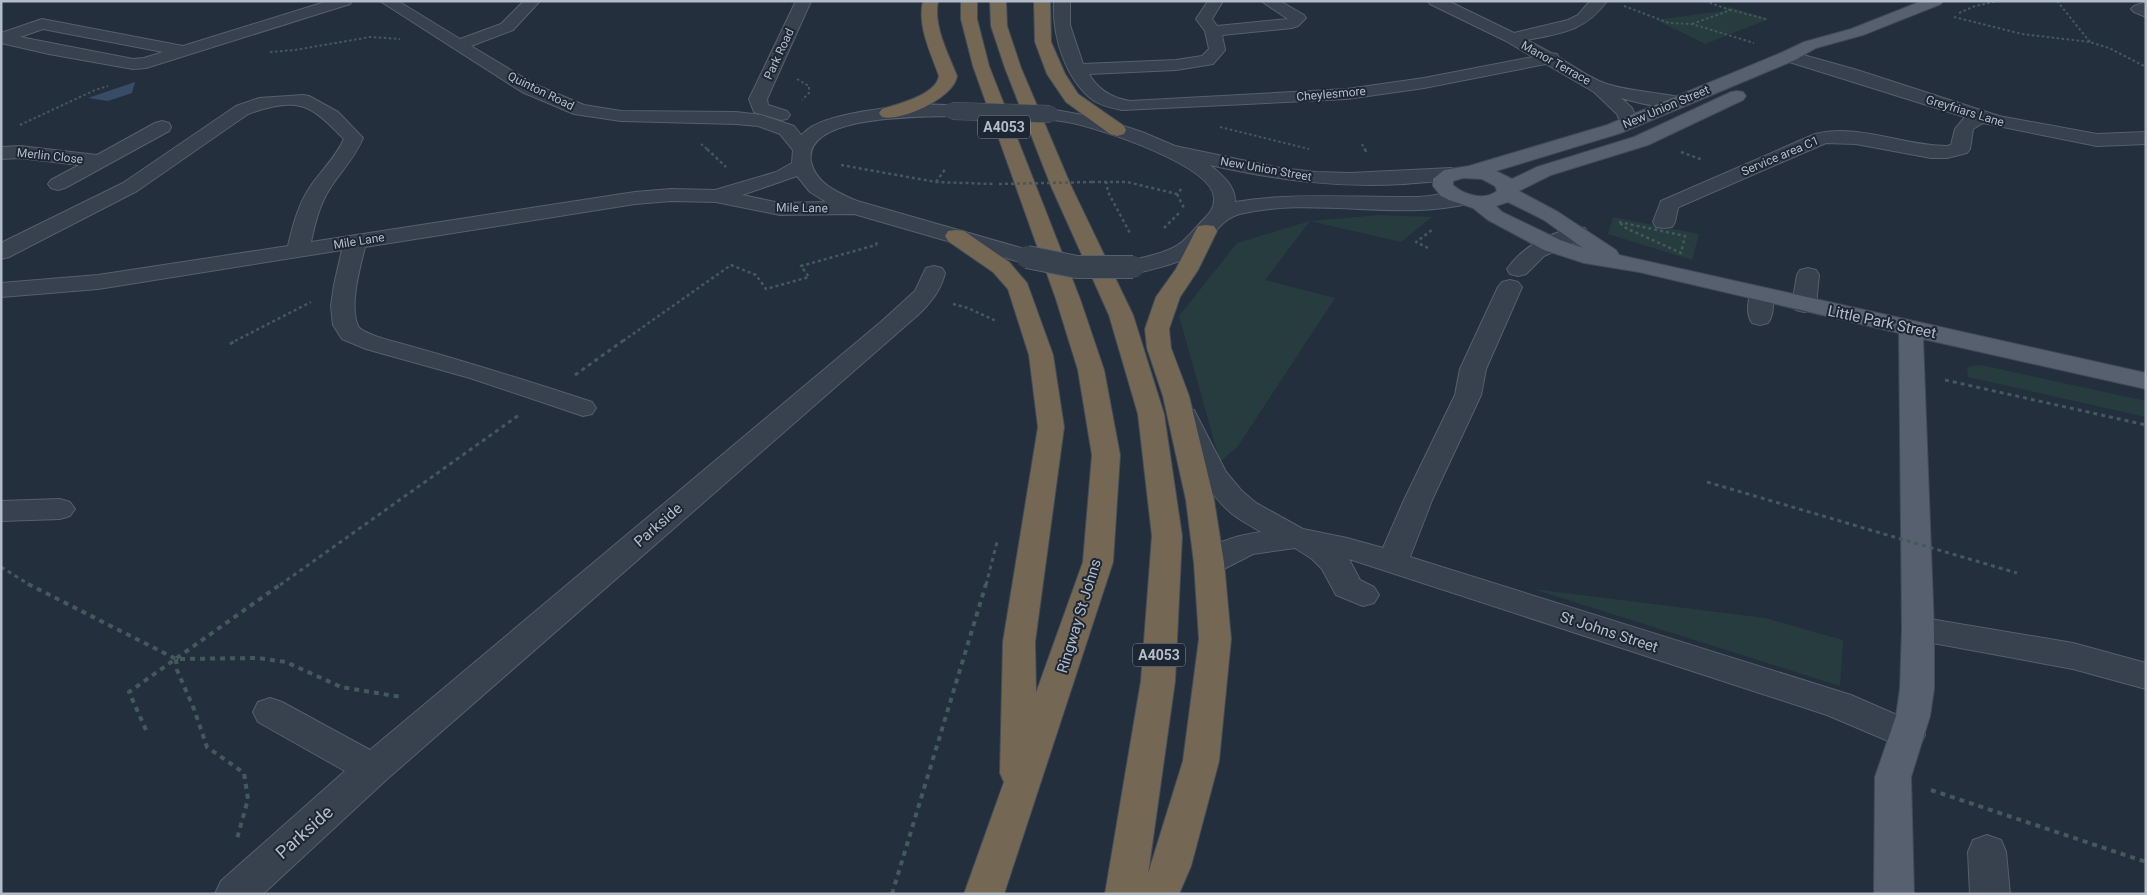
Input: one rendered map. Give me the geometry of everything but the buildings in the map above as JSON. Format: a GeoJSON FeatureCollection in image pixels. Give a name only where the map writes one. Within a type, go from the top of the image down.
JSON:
{"type":"FeatureCollection","features":[{"type":"Feature","properties":{"kind":"highway"},"geometry":{"type":"LineString","coordinates":[[888,113],[923,101],[940,91],[947,83],[948,76],[933,35],[928,13],[931,1]]}},
{"type":"Feature","properties":{"kind":"highway","name":"Ringway St Johns"},"geometry":{"type":"LineString","coordinates":[[969,1],[969,19],[981,66],[1068,299],[1091,370],[1106,455],[1098,562],[984,894]]}},
{"type":"Feature","properties":{"kind":"highway","name":"A4053"},"geometry":{"type":"LineString","coordinates":[[998,1],[998,26],[1013,68],[1060,186],[1121,315],[1148,405],[1167,536],[1158,681],[1125,894]]}},
{"type":"Feature","properties":{"kind":"highway"},"geometry":{"type":"LineString","coordinates":[[1042,1],[1043,42],[1056,74],[1072,98],[1116,130]]}},
{"type":"Feature","properties":{"kind":"highway"},"geometry":{"type":"LineString","coordinates":[[1159,894],[1171,866],[1201,761],[1215,639],[1210,563],[1200,500],[1176,396],[1159,348],[1157,329],[1168,297],[1187,270],[1214,222]]}},
{"type":"Feature","properties":{"kind":"highway"},"geometry":{"type":"LineString","coordinates":[[956,236],[1001,267],[1019,288],[1041,355],[1050,427],[1019,642],[1018,794]]}},
{"type":"Feature","properties":{"kind":"main road","name":"New Union Street"},"geometry":{"type":"LineString","coordinates":[[1470,172],[1566,144],[1629,122],[1789,56],[1810,45],[1857,32],[1936,1]]}},
{"type":"Feature","properties":{"kind":"main road","name":"New Union Street"},"geometry":{"type":"LineString","coordinates":[[1471,200],[1497,200],[1508,191],[1544,171],[1658,134],[1809,62],[1841,44],[1857,32]]}},
{"type":"Feature","properties":{"kind":"main road","name":"Little Park Street"},"geometry":{"type":"LineString","coordinates":[[1470,172],[1496,178],[1503,182],[1508,191],[1551,216],[1619,261]]}},
{"type":"Feature","properties":{"kind":"main road"},"geometry":{"type":"LineString","coordinates":[[1450,174],[1470,172]]}},
{"type":"Feature","properties":{"kind":"main road","name":"Little Park Street"},"geometry":{"type":"LineString","coordinates":[[1450,174],[1443,179],[1443,186],[1452,194],[1471,200],[1495,216],[1552,245],[1592,258],[1619,261],[1804,305],[2146,381]]}},
{"type":"Feature","properties":{"kind":"main road"},"geometry":{"type":"LineString","coordinates":[[1894,894],[1893,777],[1913,716],[1917,689],[1918,629],[1910,372],[1911,328]]}},
{"type":"Feature","properties":{"kind":"street"},"geometry":{"type":"LineString","coordinates":[[182,51],[42,24],[2,38],[49,49],[132,64],[146,63],[345,1]]}},
{"type":"Feature","properties":{"kind":"street","name":"Quinton Road"},"geometry":{"type":"LineString","coordinates":[[387,1],[528,88],[580,110],[621,116],[736,118],[771,123],[787,130],[801,157],[808,179],[828,195],[858,208]]}},
{"type":"Feature","properties":{"kind":"street"},"geometry":{"type":"LineString","coordinates":[[457,44],[507,27],[532,1]]}},
{"type":"Feature","properties":{"kind":"street","name":"Park Road"},"geometry":{"type":"LineString","coordinates":[[760,99],[804,1]]}},
{"type":"Feature","properties":{"kind":"street"},"geometry":{"type":"LineString","coordinates":[[1062,1],[1062,29],[1078,69],[1176,64],[1207,60],[1217,50],[1213,31],[1204,19],[1214,3],[1251,27]]}},
{"type":"Feature","properties":{"kind":"street"},"geometry":{"type":"LineString","coordinates":[[1213,31],[1292,23],[1298,18],[1268,1]]}},
{"type":"Feature","properties":{"kind":"street","name":"Manor Terrace"},"geometry":{"type":"LineString","coordinates":[[1435,1],[1550,58],[1600,88],[1626,112],[1629,122]]}},
{"type":"Feature","properties":{"kind":"street"},"geometry":{"type":"LineString","coordinates":[[1512,38],[1561,27],[1582,20],[1600,1]]}},
{"type":"Feature","properties":{"kind":"street","name":"Greyfriars Lane"},"geometry":{"type":"LineString","coordinates":[[1789,56],[1981,118],[2036,130],[2097,140],[2145,138]]}},
{"type":"Feature","properties":{"kind":"street","name":"Cheylesmore"},"geometry":{"type":"LineString","coordinates":[[1078,69],[1093,90],[1110,102],[1142,107],[1366,92],[1550,58]]}},
{"type":"Feature","properties":{"kind":"street","name":"Manor Terrace"},"geometry":{"type":"LineString","coordinates":[[1600,88],[1642,98],[1677,102]]}},
{"type":"Feature","properties":{"kind":"street","name":"Quinton Road"},"geometry":{"type":"LineString","coordinates":[[760,99],[781,115]]}},
{"type":"Feature","properties":{"kind":"street"},"geometry":{"type":"LineString","coordinates":[[1,252],[130,187],[242,110],[264,102],[303,100],[332,116],[354,138],[350,150],[318,190],[304,221],[298,251]]}},
{"type":"Feature","properties":{"kind":"street"},"geometry":{"type":"LineString","coordinates":[[858,208],[1027,257],[1077,267],[1133,267],[1174,256],[1190,247],[1214,222],[1225,196],[1220,185],[1210,174],[1172,151],[1116,130],[1075,118],[1015,112],[952,111],[888,113],[869,116]]}},
{"type":"Feature","properties":{"kind":"street","name":"Quinton Road"},"geometry":{"type":"LineString","coordinates":[[683,118],[757,114],[837,119],[869,116]]}},
{"type":"Feature","properties":{"kind":"street","name":"Mile Lane"},"geometry":{"type":"LineString","coordinates":[[716,196],[783,176],[801,157],[808,137],[819,130],[841,122],[869,116]]}},
{"type":"Feature","properties":{"kind":"street","name":"Service area C1"},"geometry":{"type":"LineString","coordinates":[[1664,222],[1668,205],[1822,138],[1841,136],[1931,151],[1955,152],[1960,149],[1962,130],[1967,123],[1981,118]]}},
{"type":"Feature","properties":{"kind":"street","name":"Merlin Close"},"geometry":{"type":"LineString","coordinates":[[58,184],[162,126]]}},
{"type":"Feature","properties":{"kind":"street","name":"New Union Street"},"geometry":{"type":"LineString","coordinates":[[1172,151],[1257,170],[1316,178],[1410,178],[1450,174]]}},
{"type":"Feature","properties":{"kind":"street","name":"Merlin Close"},"geometry":{"type":"LineString","coordinates":[[1,152],[20,152],[98,161]]}},
{"type":"Feature","properties":{"kind":"street","name":"Mile Lane"},"geometry":{"type":"LineString","coordinates":[[1,290],[98,282],[634,198],[671,195],[716,196],[780,209],[858,208]]}},
{"type":"Feature","properties":{"kind":"street","name":"New Union Street"},"geometry":{"type":"LineString","coordinates":[[1214,222],[1244,207],[1282,202],[1420,203],[1471,200]]}},
{"type":"Feature","properties":{"kind":"street"},"geometry":{"type":"LineString","coordinates":[[1392,563],[1418,500],[1468,395],[1473,369],[1514,278],[1529,255],[1577,233]]}},
{"type":"Feature","properties":{"kind":"street"},"geometry":{"type":"LineString","coordinates":[[355,242],[345,285],[342,315],[345,325],[351,334],[375,344],[479,373],[583,408]]}},
{"type":"Feature","properties":{"kind":"street"},"geometry":{"type":"LineString","coordinates":[[1804,305],[1808,275]]}},
{"type":"Feature","properties":{"kind":"street","name":"Parkside"},"geometry":{"type":"LineString","coordinates":[[235,894],[373,769],[456,700],[929,285]]}},
{"type":"Feature","properties":{"kind":"street"},"geometry":{"type":"LineString","coordinates":[[1760,318],[1762,295]]}},
{"type":"Feature","properties":{"kind":"street","name":"St Johns Street"},"geometry":{"type":"LineString","coordinates":[[1176,396],[1214,475],[1231,497],[1266,523],[1301,539],[1347,548],[1839,705],[1907,735]]}},
{"type":"Feature","properties":{"kind":"street"},"geometry":{"type":"LineString","coordinates":[[4,499],[60,509]]}},
{"type":"Feature","properties":{"kind":"street"},"geometry":{"type":"LineString","coordinates":[[1301,539],[1321,550],[1339,567],[1347,587],[1363,595]]}},
{"type":"Feature","properties":{"kind":"street","name":"St Johns Street"},"geometry":{"type":"LineString","coordinates":[[1210,563],[1228,552],[1248,544],[1301,539]]}},
{"type":"Feature","properties":{"kind":"street"},"geometry":{"type":"LineString","coordinates":[[1918,629],[2073,656],[2146,676]]}},
{"type":"Feature","properties":{"kind":"street"},"geometry":{"type":"LineString","coordinates":[[270,712],[373,769]]}},
{"type":"Feature","properties":{"kind":"street"},"geometry":{"type":"LineString","coordinates":[[1987,852],[1990,894]]}},
{"type":"Feature","properties":{"kind":"path"},"geometry":{"type":"LineString","coordinates":[[1705,1],[1766,19]]}},
{"type":"Feature","properties":{"kind":"path"},"geometry":{"type":"LineString","coordinates":[[1998,1],[1975,6],[1951,16],[2022,34],[2090,42],[2109,48],[2146,67]]}},
{"type":"Feature","properties":{"kind":"path"},"geometry":{"type":"LineString","coordinates":[[2057,1],[2090,42]]}},
{"type":"Feature","properties":{"kind":"path"},"geometry":{"type":"LineString","coordinates":[[1621,6],[1669,23],[1692,24],[1719,31]]}},
{"type":"Feature","properties":{"kind":"path"},"geometry":{"type":"LineString","coordinates":[[1692,24],[1731,10]]}},
{"type":"Feature","properties":{"kind":"path"},"geometry":{"type":"LineString","coordinates":[[265,52],[295,50],[370,37],[457,44]]}},
{"type":"Feature","properties":{"kind":"path"},"geometry":{"type":"LineString","coordinates":[[18,126],[94,90],[109,85]]}},
{"type":"Feature","properties":{"kind":"path"},"geometry":{"type":"LineString","coordinates":[[1216,126],[1309,149]]}},
{"type":"Feature","properties":{"kind":"path"},"geometry":{"type":"LineString","coordinates":[[699,142],[727,167]]}},
{"type":"Feature","properties":{"kind":"path"},"geometry":{"type":"LineString","coordinates":[[841,165],[936,182],[999,184],[1106,181],[1127,182],[1165,192]]}},
{"type":"Feature","properties":{"kind":"path"},"geometry":{"type":"LineString","coordinates":[[936,182],[946,168]]}},
{"type":"Feature","properties":{"kind":"path"},"geometry":{"type":"LineString","coordinates":[[1106,181],[1108,192],[1128,232],[1134,236]]}},
{"type":"Feature","properties":{"kind":"path"},"geometry":{"type":"LineString","coordinates":[[1160,232],[1185,207],[1177,194]]}},
{"type":"Feature","properties":{"kind":"path"},"geometry":{"type":"LineString","coordinates":[[1428,248],[1416,242],[1437,226]]}},
{"type":"Feature","properties":{"kind":"path"},"geometry":{"type":"LineString","coordinates":[[146,730],[129,692],[731,265],[756,274],[766,288],[809,276],[801,266],[876,245],[878,240]]}},
{"type":"Feature","properties":{"kind":"path"},"geometry":{"type":"LineString","coordinates":[[230,344],[345,285]]}},
{"type":"Feature","properties":{"kind":"path"},"geometry":{"type":"LineString","coordinates":[[929,285],[968,308],[996,321]]}},
{"type":"Feature","properties":{"kind":"path"},"geometry":{"type":"LineString","coordinates":[[1910,372],[2146,425]]}},
{"type":"Feature","properties":{"kind":"path"},"geometry":{"type":"LineString","coordinates":[[1707,482],[2017,573]]}},
{"type":"Feature","properties":{"kind":"path"},"geometry":{"type":"LineString","coordinates":[[892,894],[974,628],[1000,533]]}},
{"type":"Feature","properties":{"kind":"path"},"geometry":{"type":"LineString","coordinates":[[1,567],[43,593],[176,659],[258,658],[286,662],[341,687],[393,696],[456,700]]}},
{"type":"Feature","properties":{"kind":"path"},"geometry":{"type":"LineString","coordinates":[[176,659],[177,670],[207,747],[244,773],[248,799],[235,852],[246,857],[262,870]]}},
{"type":"Feature","properties":{"kind":"path"},"geometry":{"type":"LineString","coordinates":[[1893,777],[2146,862]]}},
{"type":"Feature","properties":{"kind":"green space"},"geometry":{"type":"Polygon","coordinates":[[[1730,7],[1769,19],[1705,44],[1656,20],[1722,11],[1730,7]]]}},
{"type":"Feature","properties":{"kind":"green space"},"geometry":{"type":"Polygon","coordinates":[[[1379,215],[1432,217],[1401,242],[1310,221],[1379,215]]]}},
{"type":"Feature","properties":{"kind":"green space"},"geometry":{"type":"Polygon","coordinates":[[[1613,217],[1699,234],[1692,260],[1608,234],[1613,217]]]}},
{"type":"Feature","properties":{"kind":"green space"},"geometry":{"type":"Polygon","coordinates":[[[1310,221],[1265,280],[1335,298],[1238,446],[1220,462],[1179,316],[1237,243],[1310,221]]]}},
{"type":"Feature","properties":{"kind":"green space"},"geometry":{"type":"Polygon","coordinates":[[[1981,365],[2146,401],[2146,417],[1968,377],[1967,367],[1981,365]]]}},
{"type":"Feature","properties":{"kind":"green space"},"geometry":{"type":"Polygon","coordinates":[[[1533,589],[1765,618],[1843,640],[1840,686],[1533,589]]]}},
{"type":"Feature","properties":{"kind":"water"},"geometry":{"type":"Polygon","coordinates":[[[135,82],[132,93],[108,101],[88,98],[135,82]]]}}]}
